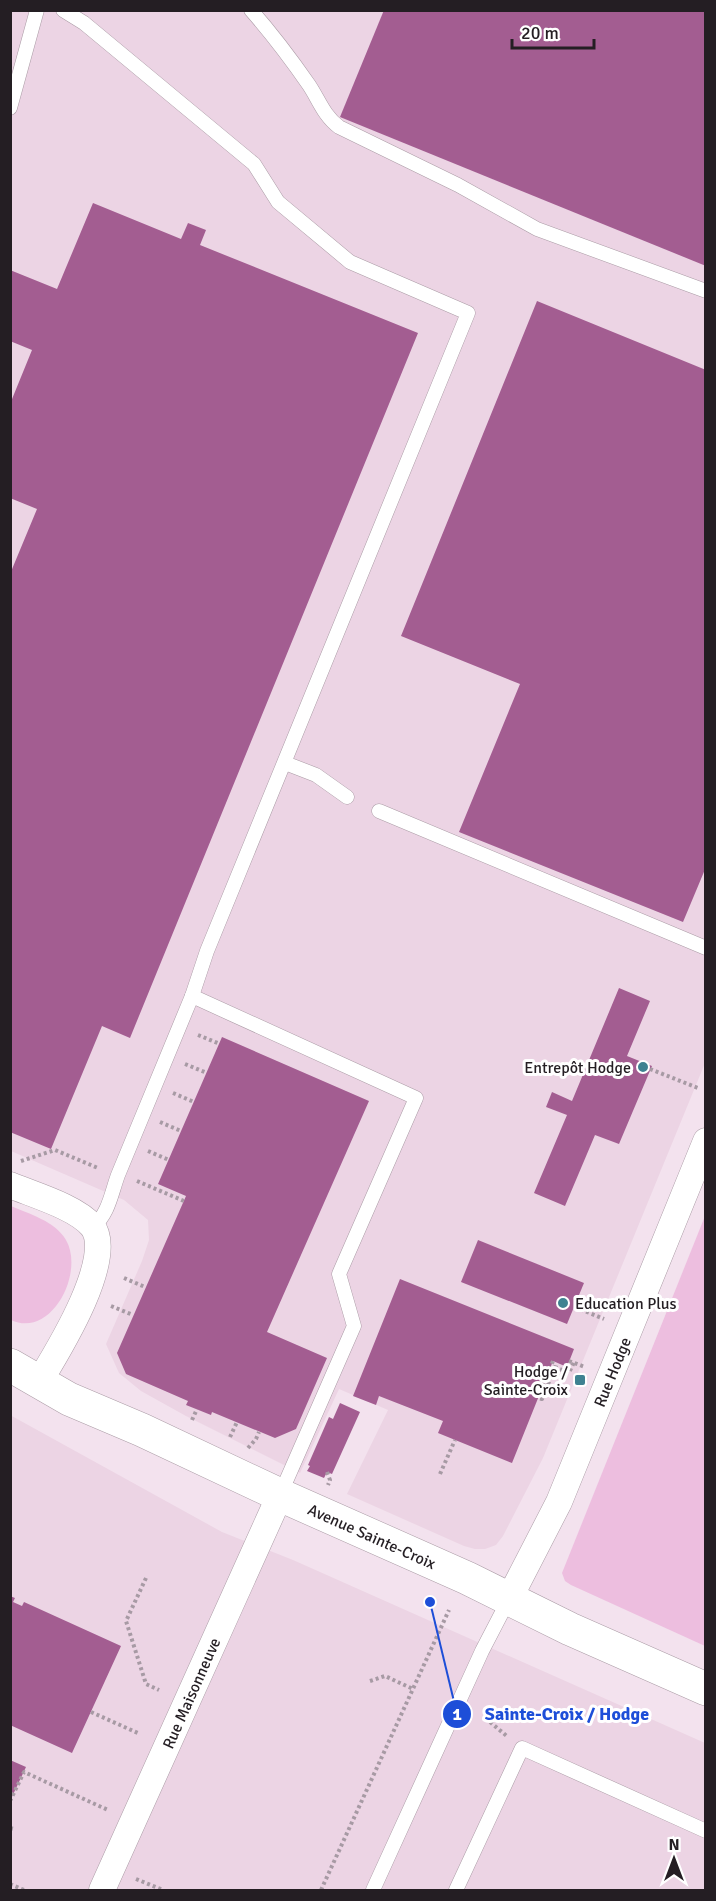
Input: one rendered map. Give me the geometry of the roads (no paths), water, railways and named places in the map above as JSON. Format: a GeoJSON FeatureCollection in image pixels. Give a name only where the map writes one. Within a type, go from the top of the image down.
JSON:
{"type":"FeatureCollection","features":[{"type":"Feature","properties":{"kind":"main road","name":"Avenue Sainte-Croix"},"geometry":{"type":"LineString","coordinates":[[10,1365],[69,1399],[142,1430],[570,1629],[705,1689]]}},
{"type":"Feature","properties":{"kind":"street","name":"Rue Hodge"},"geometry":{"type":"LineString","coordinates":[[508,1599],[559,1502],[705,1141]]}},
{"type":"Feature","properties":{"kind":"street"},"geometry":{"type":"LineString","coordinates":[[12,1174],[81,1217],[93,1227],[99,1241],[99,1250],[90,1283],[67,1335],[39,1382]]}},
{"type":"Feature","properties":{"kind":"street","name":"Rue Maisonneuve"},"geometry":{"type":"LineString","coordinates":[[102,1890],[280,1495]]}},
{"type":"Feature","properties":{"kind":"lane"},"geometry":{"type":"LineString","coordinates":[[10,108],[37,10]]}},
{"type":"Feature","properties":{"kind":"lane"},"geometry":{"type":"LineString","coordinates":[[63,10],[84,23],[254,164],[279,202],[350,262],[468,313],[207,951],[192,996],[118,1175],[104,1215],[93,1227]]}},
{"type":"Feature","properties":{"kind":"lane"},"geometry":{"type":"LineString","coordinates":[[251,10],[278,41],[329,120],[339,127],[458,185],[537,229],[705,291]]}},
{"type":"Feature","properties":{"kind":"lane"},"geometry":{"type":"LineString","coordinates":[[285,763],[316,775],[347,797]]}},
{"type":"Feature","properties":{"kind":"lane"},"geometry":{"type":"LineString","coordinates":[[379,811],[705,948]]}},
{"type":"Feature","properties":{"kind":"lane"},"geometry":{"type":"LineString","coordinates":[[192,996],[417,1098],[339,1274],[354,1326],[280,1495]]}},
{"type":"Feature","properties":{"kind":"lane"},"geometry":{"type":"LineString","coordinates":[[373,1890],[508,1599]]}},
{"type":"Feature","properties":{"kind":"lane"},"geometry":{"type":"LineString","coordinates":[[456,1890],[522,1748],[705,1831]]}},
{"type":"Feature","properties":{"kind":"place","name":"Entrepôt Hodge"},"geometry":{"type":"Point","coordinates":[643,1067]}},
{"type":"Feature","properties":{"kind":"place","name":"Education Plus"},"geometry":{"type":"Point","coordinates":[563,1303]}},
{"type":"Feature","properties":{"kind":"place","name":"Hodge / Sainte-Croix"},"geometry":{"type":"Point","coordinates":[580,1380]}},
{"type":"Feature","properties":{"kind":"place","name":"Sainte-Croix / Hodge"},"geometry":{"type":"Point","coordinates":[430,1602]}}]}
